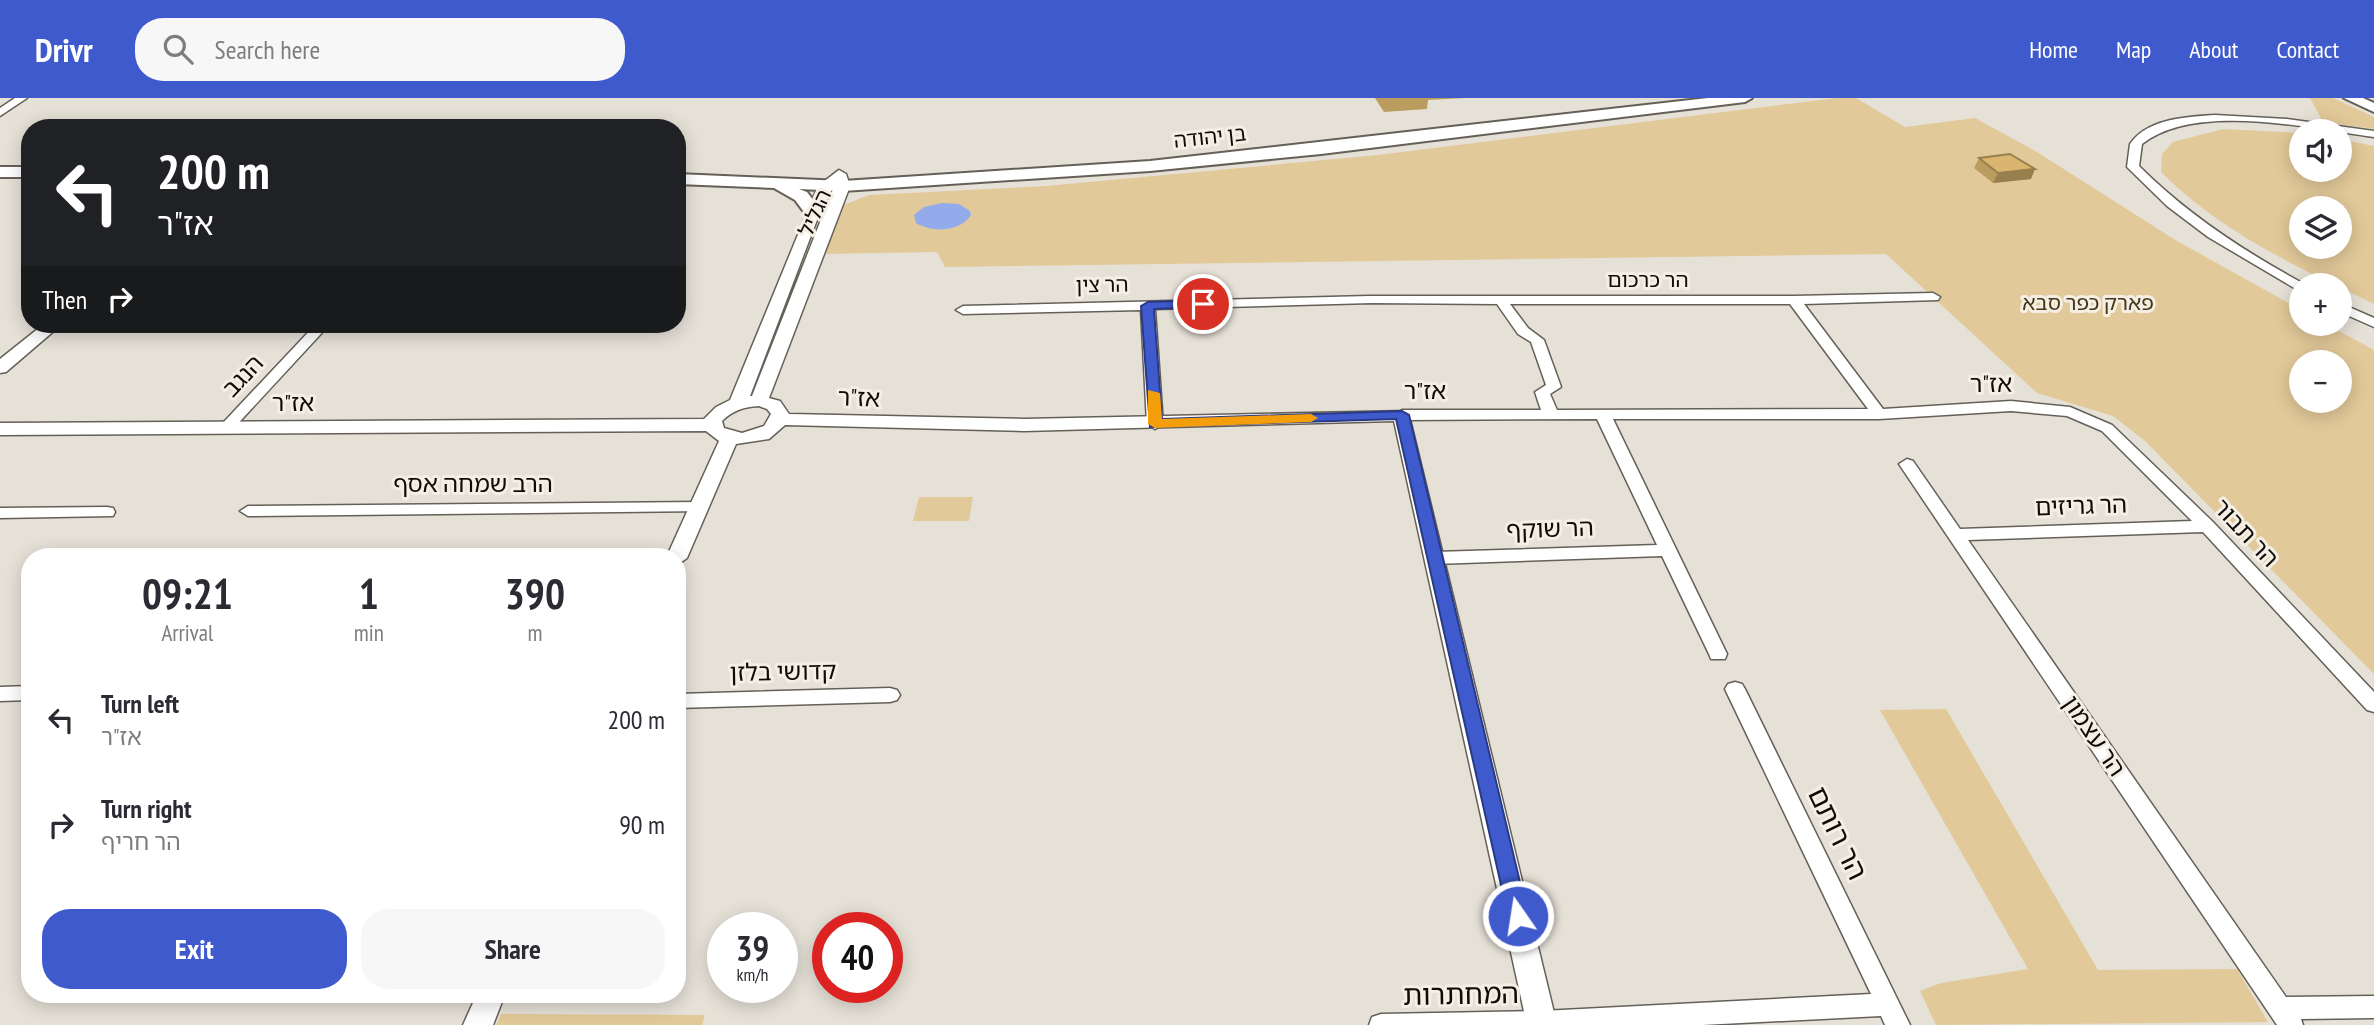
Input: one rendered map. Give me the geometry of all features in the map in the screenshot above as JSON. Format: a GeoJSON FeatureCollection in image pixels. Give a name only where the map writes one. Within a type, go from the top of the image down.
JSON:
{"type":"FeatureCollection","features":[{"type":"Feature","properties":{"kind":"main road","name":"בן יהודה"},"geometry":{"type":"LineString","coordinates":[[686,180],[825,186],[841,180],[1144,156],[1664,98]]}},
{"type":"Feature","properties":{"kind":"main road","name":"בן יהודה"},"geometry":{"type":"LineString","coordinates":[[686,168],[884,185],[1150,166],[1321,149],[1745,98]]}},
{"type":"Feature","properties":{"kind":"main road"},"geometry":{"type":"LineString","coordinates":[[2351,98],[2374,108]]}},
{"type":"Feature","properties":{"kind":"main road"},"geometry":{"type":"LineString","coordinates":[[0,159],[21,159]]}},
{"type":"Feature","properties":{"kind":"main road"},"geometry":{"type":"LineString","coordinates":[[0,172],[21,172]]}},
{"type":"Feature","properties":{"kind":"main road"},"geometry":{"type":"LineString","coordinates":[[771,185],[794,191],[813,212]]}},
{"type":"Feature","properties":{"kind":"main road"},"geometry":{"type":"LineString","coordinates":[[835,205],[852,194],[884,185]]}},
{"type":"Feature","properties":{"kind":"street"},"geometry":{"type":"LineString","coordinates":[[0,113],[22,98]]}},
{"type":"Feature","properties":{"kind":"street"},"geometry":{"type":"LineString","coordinates":[[2289,281],[2231,250],[2172,205],[2133,167],[2133,149],[2144,135],[2161,127],[2211,119],[2269,120],[2374,136]]}},
{"type":"Feature","properties":{"kind":"street","name":"הגליל"},"geometry":{"type":"LineString","coordinates":[[759,401],[835,205],[841,180]]}},
{"type":"Feature","properties":{"kind":"street","name":"הגליל"},"geometry":{"type":"LineString","coordinates":[[738,403],[825,186]]}},
{"type":"Feature","properties":{"kind":"street","name":"הר כרכום"},"geometry":{"type":"LineString","coordinates":[[1502,302],[1933,297]]}},
{"type":"Feature","properties":{"kind":"street","name":"הר צין"},"geometry":{"type":"LineString","coordinates":[[963,310],[1371,300],[1502,302]]}},
{"type":"Feature","properties":{"kind":"street"},"geometry":{"type":"LineString","coordinates":[[1794,300],[1880,414]]}},
{"type":"Feature","properties":{"kind":"street"},"geometry":{"type":"LineString","coordinates":[[1502,302],[1523,331],[1537,340],[1554,387],[1542,392],[1551,415]]}},
{"type":"Feature","properties":{"kind":"street"},"geometry":{"type":"LineString","coordinates":[[1148,306],[1155,424]]}},
{"type":"Feature","properties":{"kind":"street"},"geometry":{"type":"LineString","coordinates":[[2352,313],[2374,323]]}},
{"type":"Feature","properties":{"kind":"street"},"geometry":{"type":"LineString","coordinates":[[0,368],[43,333]]}},
{"type":"Feature","properties":{"kind":"street","name":"הנגב"},"geometry":{"type":"LineString","coordinates":[[226,428],[315,333]]}},
{"type":"Feature","properties":{"kind":"street"},"geometry":{"type":"LineString","coordinates":[[759,401],[778,409],[780,419],[761,435],[729,439],[720,436],[712,425],[717,415],[738,403],[759,401]]}},
{"type":"Feature","properties":{"kind":"street","name":"אז\"ר"},"geometry":{"type":"LineString","coordinates":[[780,419],[919,425],[1155,424],[1402,415],[1880,414],[2011,406],[2070,412]]}},
{"type":"Feature","properties":{"kind":"street","name":"הר תבור"},"geometry":{"type":"LineString","coordinates":[[2070,412],[2107,428],[2207,526],[2374,705]]}},
{"type":"Feature","properties":{"kind":"street"},"geometry":{"type":"LineString","coordinates":[[1402,415],[1542,1023]]}},
{"type":"Feature","properties":{"kind":"street"},"geometry":{"type":"LineString","coordinates":[[1603,415],[1718,654]]}},
{"type":"Feature","properties":{"kind":"street","name":"אז\"ר"},"geometry":{"type":"LineString","coordinates":[[0,429],[712,425]]}},
{"type":"Feature","properties":{"kind":"street"},"geometry":{"type":"LineString","coordinates":[[681,548],[729,439]]}},
{"type":"Feature","properties":{"kind":"street","name":"הר עצמון"},"geometry":{"type":"LineString","coordinates":[[1907,464],[2285,1017],[2374,1007]]}},
{"type":"Feature","properties":{"kind":"street","name":"הרב שמחה אסף"},"geometry":{"type":"LineString","coordinates":[[248,511],[699,507]]}},
{"type":"Feature","properties":{"kind":"street"},"geometry":{"type":"LineString","coordinates":[[0,513],[107,512]]}},
{"type":"Feature","properties":{"kind":"street","name":"הר גריזים"},"geometry":{"type":"LineString","coordinates":[[1957,535],[2207,526]]}},
{"type":"Feature","properties":{"kind":"street","name":"הר שוקף"},"geometry":{"type":"LineString","coordinates":[[1435,558],[1667,550]]}},
{"type":"Feature","properties":{"kind":"street","name":"הר רותם"},"geometry":{"type":"LineString","coordinates":[[1542,1023],[1893,1014],[1735,689]]}},
{"type":"Feature","properties":{"kind":"street"},"geometry":{"type":"LineString","coordinates":[[0,694],[21,693]]}},
{"type":"Feature","properties":{"kind":"street","name":"קדושי בלזן"},"geometry":{"type":"LineString","coordinates":[[686,701],[890,695]]}},
{"type":"Feature","properties":{"kind":"street"},"geometry":{"type":"LineString","coordinates":[[478,1025],[487,1003]]}},
{"type":"Feature","properties":{"kind":"street","name":"המחתרות"},"geometry":{"type":"LineString","coordinates":[[1381,1025],[1542,1023]]}},
{"type":"Feature","properties":{"kind":"green space","name":"פארק כפר סבא"},"geometry":{"type":"Polygon","coordinates":[[[1837,98],[1856,98],[1905,127],[1975,118],[2037,152],[2177,241],[2289,303],[2289,336],[2348,336],[2374,350],[2374,674],[2145,441],[2113,416],[2037,393],[1886,254],[945,267],[937,252],[820,254],[841,206],[869,195],[1046,186],[1378,155],[1837,98]]]}},
{"type":"Feature","properties":{"kind":"green space"},"geometry":{"type":"Polygon","coordinates":[[[2310,98],[2333,98],[2374,117],[2374,129],[2352,126],[2352,119],[2321,119],[2310,98]]]}},
{"type":"Feature","properties":{"kind":"green space"},"geometry":{"type":"Polygon","coordinates":[[[2223,129],[2289,132],[2289,182],[2352,182],[2352,141],[2374,146],[2374,304],[2352,293],[2352,273],[2311,273],[2262,247],[2209,213],[2161,172],[2162,154],[2173,142],[2223,129]]]}},
{"type":"Feature","properties":{"kind":"green space"},"geometry":{"type":"Polygon","coordinates":[[[919,497],[973,497],[969,521],[913,521],[919,497]]]}},
{"type":"Feature","properties":{"kind":"green space"},"geometry":{"type":"Polygon","coordinates":[[[1946,709],[2098,970],[2237,969],[2268,1022],[1936,1025],[1920,991],[1941,983],[2028,969],[1880,710],[1946,709]]]}},
{"type":"Feature","properties":{"kind":"green space"},"geometry":{"type":"Polygon","coordinates":[[[501,1014],[705,1015],[702,1025],[496,1025],[501,1014]]]}},
{"type":"Feature","properties":{"kind":"water"},"geometry":{"type":"Polygon","coordinates":[[[942,203],[959,204],[970,211],[971,215],[953,228],[930,228],[916,223],[914,215],[924,207],[942,203]]]}},
{"type":"Feature","properties":{"kind":"building"},"geometry":{"type":"Polygon","coordinates":[[[2010,154],[2035,169],[1998,173],[1979,158],[2010,154]]]}},
{"type":"Feature","properties":{"kind":"slow traffic"},"geometry":{"type":"LineString","coordinates":[[1153,393],[1155,424],[1311,418]]}},
{"type":"Feature","properties":{"kind":"route"},"geometry":{"type":"LineString","coordinates":[[1203,304],[1148,306],[1155,424],[1402,415],[1518,916]]}}]}
